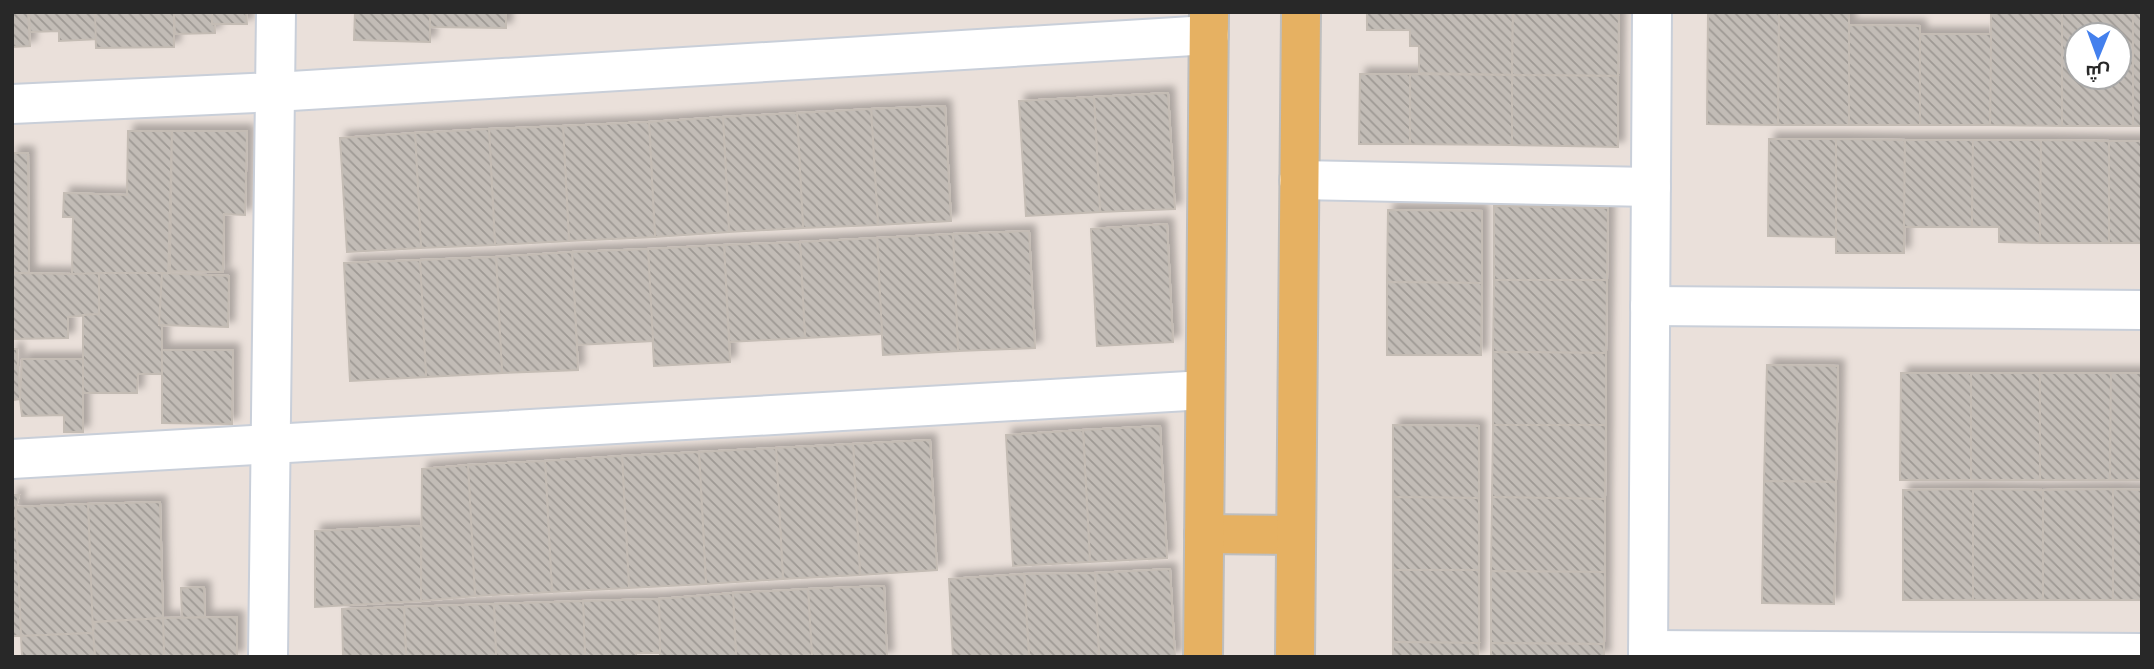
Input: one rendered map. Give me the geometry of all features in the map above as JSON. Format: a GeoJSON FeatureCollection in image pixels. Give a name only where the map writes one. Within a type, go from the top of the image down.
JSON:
{"type":"FeatureCollection","features":[{"type":"Feature","properties":{"kind":"main road"},"geometry":{"type":"LineString","coordinates":[[1295,657],[1301,12]]}},
{"type":"Feature","properties":{"kind":"main road"},"geometry":{"type":"LineString","coordinates":[[1203,657],[1209,23]]}},
{"type":"Feature","properties":{"kind":"main road"},"geometry":{"type":"LineString","coordinates":[[1205,534],[1296,535]]}},
{"type":"Feature","properties":{"kind":"street"},"geometry":{"type":"LineString","coordinates":[[268,657],[276,12]]}},
{"type":"Feature","properties":{"kind":"street"},"geometry":{"type":"LineString","coordinates":[[1652,12],[1648,653],[2142,653]]}},
{"type":"Feature","properties":{"kind":"street"},"geometry":{"type":"LineString","coordinates":[[12,104],[275,92],[1209,23]]}},
{"type":"Feature","properties":{"kind":"street"},"geometry":{"type":"LineString","coordinates":[[1299,180],[1651,187]]}},
{"type":"Feature","properties":{"kind":"street"},"geometry":{"type":"LineString","coordinates":[[1650,306],[2142,310]]}},
{"type":"Feature","properties":{"kind":"street"},"geometry":{"type":"LineString","coordinates":[[12,459],[1205,390]]}},
{"type":"Feature","properties":{"kind":"building"},"geometry":{"type":"Polygon","coordinates":[[[12,12],[28,12],[30,46],[12,47],[12,12]]]}},
{"type":"Feature","properties":{"kind":"building"},"geometry":{"type":"Polygon","coordinates":[[[29,12],[98,12],[99,39],[59,41],[59,31],[30,32],[29,12]]]}},
{"type":"Feature","properties":{"kind":"building"},"geometry":{"type":"Polygon","coordinates":[[[95,12],[174,12],[174,47],[96,48],[95,12]]]}},
{"type":"Feature","properties":{"kind":"building"},"geometry":{"type":"Polygon","coordinates":[[[174,12],[214,12],[215,33],[175,34],[174,12]]]}},
{"type":"Feature","properties":{"kind":"building"},"geometry":{"type":"Polygon","coordinates":[[[212,12],[246,12],[247,24],[212,24],[212,12]]]}},
{"type":"Feature","properties":{"kind":"building"},"geometry":{"type":"Polygon","coordinates":[[[355,12],[430,12],[430,42],[354,40],[355,12]]]}},
{"type":"Feature","properties":{"kind":"building"},"geometry":{"type":"Polygon","coordinates":[[[430,12],[506,12],[506,28],[430,27],[430,12]]]}},
{"type":"Feature","properties":{"kind":"building"},"geometry":{"type":"Polygon","coordinates":[[[1367,12],[1513,12],[1512,75],[1419,73],[1419,46],[1410,46],[1410,30],[1367,30],[1367,12]]]}},
{"type":"Feature","properties":{"kind":"building"},"geometry":{"type":"Polygon","coordinates":[[[1513,12],[1619,12],[1618,76],[1512,75],[1513,12]]]}},
{"type":"Feature","properties":{"kind":"building"},"geometry":{"type":"Polygon","coordinates":[[[1708,12],[1779,12],[1778,125],[1707,124],[1708,12]]]}},
{"type":"Feature","properties":{"kind":"building"},"geometry":{"type":"Polygon","coordinates":[[[1779,12],[1849,12],[1849,125],[1778,125],[1779,12]]]}},
{"type":"Feature","properties":{"kind":"building"},"geometry":{"type":"Polygon","coordinates":[[[1991,12],[2062,12],[2062,126],[1990,125],[1991,12]]]}},
{"type":"Feature","properties":{"kind":"building"},"geometry":{"type":"Polygon","coordinates":[[[2062,12],[2133,12],[2133,21],[2063,21],[2063,91],[2133,91],[2133,126],[2062,126],[2062,12]]]}},
{"type":"Feature","properties":{"kind":"building"},"geometry":{"type":"Polygon","coordinates":[[[2133,12],[2142,12],[2142,126],[2133,126],[2133,12]]]}},
{"type":"Feature","properties":{"kind":"building"},"geometry":{"type":"Polygon","coordinates":[[[1849,25],[1920,26],[1920,125],[1849,125],[1849,25]]]}},
{"type":"Feature","properties":{"kind":"building"},"geometry":{"type":"Polygon","coordinates":[[[1920,34],[1991,34],[1990,125],[1920,125],[1920,34]]]}},
{"type":"Feature","properties":{"kind":"building"},"geometry":{"type":"Polygon","coordinates":[[[1360,74],[1410,74],[1410,144],[1359,144],[1360,74]]]}},
{"type":"Feature","properties":{"kind":"building"},"geometry":{"type":"Polygon","coordinates":[[[1410,74],[1512,75],[1512,145],[1410,144],[1410,74]]]}},
{"type":"Feature","properties":{"kind":"building"},"geometry":{"type":"Polygon","coordinates":[[[1512,75],[1618,76],[1618,147],[1512,145],[1512,75]]]}},
{"type":"Feature","properties":{"kind":"building"},"geometry":{"type":"Polygon","coordinates":[[[1168,93],[1175,209],[1100,212],[1094,97],[1168,93]]]}},
{"type":"Feature","properties":{"kind":"building"},"geometry":{"type":"Polygon","coordinates":[[[1094,97],[1100,212],[1026,216],[1019,101],[1094,97]]]}},
{"type":"Feature","properties":{"kind":"building"},"geometry":{"type":"Polygon","coordinates":[[[945,106],[951,221],[878,225],[871,109],[945,106]]]}},
{"type":"Feature","properties":{"kind":"building"},"geometry":{"type":"Polygon","coordinates":[[[871,109],[878,225],[803,228],[797,113],[871,109]]]}},
{"type":"Feature","properties":{"kind":"building"},"geometry":{"type":"Polygon","coordinates":[[[797,113],[803,228],[729,232],[723,117],[797,113]]]}},
{"type":"Feature","properties":{"kind":"building"},"geometry":{"type":"Polygon","coordinates":[[[723,117],[729,232],[655,237],[649,122],[723,117]]]}},
{"type":"Feature","properties":{"kind":"building"},"geometry":{"type":"Polygon","coordinates":[[[649,122],[655,237],[569,241],[563,126],[649,122]]]}},
{"type":"Feature","properties":{"kind":"building"},"geometry":{"type":"Polygon","coordinates":[[[563,126],[569,241],[495,245],[489,129],[563,126]]]}},
{"type":"Feature","properties":{"kind":"building"},"geometry":{"type":"Polygon","coordinates":[[[489,129],[495,245],[421,248],[415,133],[489,129]]]}},
{"type":"Feature","properties":{"kind":"building"},"geometry":{"type":"Polygon","coordinates":[[[128,131],[172,131],[168,278],[72,274],[73,217],[63,217],[64,193],[127,195],[128,131]]]}},
{"type":"Feature","properties":{"kind":"building"},"geometry":{"type":"Polygon","coordinates":[[[172,131],[247,131],[245,215],[224,214],[223,272],[170,271],[172,131]]]}},
{"type":"Feature","properties":{"kind":"building"},"geometry":{"type":"Polygon","coordinates":[[[415,133],[421,248],[347,252],[340,138],[415,133]]]}},
{"type":"Feature","properties":{"kind":"building"},"geometry":{"type":"Polygon","coordinates":[[[1769,139],[1836,139],[1836,237],[1768,236],[1769,139]]]}},
{"type":"Feature","properties":{"kind":"building"},"geometry":{"type":"Polygon","coordinates":[[[1836,139],[1905,140],[1904,253],[1836,253],[1836,139]]]}},
{"type":"Feature","properties":{"kind":"building"},"geometry":{"type":"Polygon","coordinates":[[[1905,140],[1973,140],[1972,227],[1904,227],[1905,140]]]}},
{"type":"Feature","properties":{"kind":"building"},"geometry":{"type":"Polygon","coordinates":[[[1973,140],[2041,140],[2040,243],[1999,242],[1999,227],[1972,227],[1973,140]]]}},
{"type":"Feature","properties":{"kind":"building"},"geometry":{"type":"Polygon","coordinates":[[[2041,140],[2109,141],[2109,243],[2040,243],[2041,140]]]}},
{"type":"Feature","properties":{"kind":"building"},"geometry":{"type":"Polygon","coordinates":[[[2109,141],[2142,141],[2142,243],[2109,243],[2109,141]]]}},
{"type":"Feature","properties":{"kind":"building"},"geometry":{"type":"Polygon","coordinates":[[[12,153],[28,153],[29,273],[12,273],[12,153]]]}},
{"type":"Feature","properties":{"kind":"building"},"geometry":{"type":"Polygon","coordinates":[[[1494,206],[1608,208],[1607,280],[1494,280],[1494,206]]]}},
{"type":"Feature","properties":{"kind":"building"},"geometry":{"type":"Polygon","coordinates":[[[1388,210],[1482,211],[1482,283],[1387,282],[1388,210]]]}},
{"type":"Feature","properties":{"kind":"building"},"geometry":{"type":"Polygon","coordinates":[[[1167,224],[1173,342],[1097,346],[1091,229],[1167,224]]]}},
{"type":"Feature","properties":{"kind":"building"},"geometry":{"type":"Polygon","coordinates":[[[1029,231],[1035,348],[958,351],[953,234],[1029,231]]]}},
{"type":"Feature","properties":{"kind":"building"},"geometry":{"type":"Polygon","coordinates":[[[953,234],[958,351],[883,355],[877,238],[953,234]]]}},
{"type":"Feature","properties":{"kind":"building"},"geometry":{"type":"Polygon","coordinates":[[[877,238],[882,334],[805,338],[800,242],[877,238]]]}},
{"type":"Feature","properties":{"kind":"building"},"geometry":{"type":"Polygon","coordinates":[[[800,242],[805,338],[729,342],[724,245],[800,242]]]}},
{"type":"Feature","properties":{"kind":"building"},"geometry":{"type":"Polygon","coordinates":[[[724,245],[730,362],[654,366],[648,249],[724,245]]]}},
{"type":"Feature","properties":{"kind":"building"},"geometry":{"type":"Polygon","coordinates":[[[648,249],[653,341],[577,345],[572,252],[648,249]]]}},
{"type":"Feature","properties":{"kind":"building"},"geometry":{"type":"Polygon","coordinates":[[[572,252],[578,370],[502,373],[496,257],[572,252]]]}},
{"type":"Feature","properties":{"kind":"building"},"geometry":{"type":"Polygon","coordinates":[[[496,257],[502,373],[426,377],[420,260],[496,257]]]}},
{"type":"Feature","properties":{"kind":"building"},"geometry":{"type":"Polygon","coordinates":[[[420,260],[426,377],[350,381],[344,263],[420,260]]]}},
{"type":"Feature","properties":{"kind":"building"},"geometry":{"type":"Polygon","coordinates":[[[12,273],[99,273],[99,314],[68,317],[68,338],[12,339],[12,273]]]}},
{"type":"Feature","properties":{"kind":"building"},"geometry":{"type":"Polygon","coordinates":[[[99,273],[162,273],[162,374],[138,374],[137,393],[83,393],[83,315],[99,314],[99,273]]]}},
{"type":"Feature","properties":{"kind":"building"},"geometry":{"type":"Polygon","coordinates":[[[162,273],[229,276],[228,327],[159,325],[162,273]]]}},
{"type":"Feature","properties":{"kind":"building"},"geometry":{"type":"Polygon","coordinates":[[[1494,280],[1607,280],[1606,353],[1493,352],[1494,280]]]}},
{"type":"Feature","properties":{"kind":"building"},"geometry":{"type":"Polygon","coordinates":[[[1387,282],[1482,283],[1481,355],[1387,355],[1387,282]]]}},
{"type":"Feature","properties":{"kind":"building"},"geometry":{"type":"Polygon","coordinates":[[[12,349],[17,349],[20,399],[12,400],[12,349]]]}},
{"type":"Feature","properties":{"kind":"building"},"geometry":{"type":"Polygon","coordinates":[[[162,350],[233,350],[232,424],[162,423],[162,350]]]}},
{"type":"Feature","properties":{"kind":"building"},"geometry":{"type":"Polygon","coordinates":[[[1493,352],[1606,353],[1606,425],[1493,425],[1493,352]]]}},
{"type":"Feature","properties":{"kind":"building"},"geometry":{"type":"Polygon","coordinates":[[[22,359],[83,359],[83,432],[64,432],[64,415],[22,416],[22,359]]]}},
{"type":"Feature","properties":{"kind":"building"},"geometry":{"type":"Polygon","coordinates":[[[1767,365],[1838,366],[1836,482],[1764,481],[1767,365]]]}},
{"type":"Feature","properties":{"kind":"building"},"geometry":{"type":"Polygon","coordinates":[[[1901,373],[1971,373],[1971,480],[1900,480],[1901,373]]]}},
{"type":"Feature","properties":{"kind":"building"},"geometry":{"type":"Polygon","coordinates":[[[1971,373],[2040,373],[2040,480],[1971,480],[1971,373]]]}},
{"type":"Feature","properties":{"kind":"building"},"geometry":{"type":"Polygon","coordinates":[[[2040,373],[2111,373],[2110,480],[2040,480],[2040,373]]]}},
{"type":"Feature","properties":{"kind":"building"},"geometry":{"type":"Polygon","coordinates":[[[2111,373],[2142,373],[2142,480],[2110,480],[2111,373]]]}},
{"type":"Feature","properties":{"kind":"building"},"geometry":{"type":"Polygon","coordinates":[[[1393,425],[1479,426],[1479,498],[1393,497],[1393,425]]]}},
{"type":"Feature","properties":{"kind":"building"},"geometry":{"type":"Polygon","coordinates":[[[1493,425],[1606,425],[1605,499],[1492,497],[1493,425]]]}},
{"type":"Feature","properties":{"kind":"building"},"geometry":{"type":"Polygon","coordinates":[[[1160,426],[1167,558],[1090,562],[1083,430],[1160,426]]]}},
{"type":"Feature","properties":{"kind":"building"},"geometry":{"type":"Polygon","coordinates":[[[1083,430],[1090,562],[1013,566],[1006,435],[1083,430]]]}},
{"type":"Feature","properties":{"kind":"building"},"geometry":{"type":"Polygon","coordinates":[[[930,440],[937,570],[860,575],[853,444],[930,440]]]}},
{"type":"Feature","properties":{"kind":"building"},"geometry":{"type":"Polygon","coordinates":[[[853,444],[860,575],[783,579],[776,448],[853,444]]]}},
{"type":"Feature","properties":{"kind":"building"},"geometry":{"type":"Polygon","coordinates":[[[776,448],[783,579],[706,584],[699,452],[776,448]]]}},
{"type":"Feature","properties":{"kind":"building"},"geometry":{"type":"Polygon","coordinates":[[[699,452],[706,584],[629,588],[622,456],[699,452]]]}},
{"type":"Feature","properties":{"kind":"building"},"geometry":{"type":"Polygon","coordinates":[[[622,456],[629,588],[552,592],[545,461],[622,456]]]}},
{"type":"Feature","properties":{"kind":"building"},"geometry":{"type":"Polygon","coordinates":[[[545,461],[552,592],[475,596],[468,465],[545,461]]]}},
{"type":"Feature","properties":{"kind":"building"},"geometry":{"type":"Polygon","coordinates":[[[468,465],[475,596],[421,601],[422,469],[468,465]]]}},
{"type":"Feature","properties":{"kind":"building"},"geometry":{"type":"Polygon","coordinates":[[[1764,481],[1836,482],[1834,604],[1762,603],[1764,481]]]}},
{"type":"Feature","properties":{"kind":"building"},"geometry":{"type":"Polygon","coordinates":[[[1973,489],[2043,490],[2043,600],[1973,600],[1973,489]]]}},
{"type":"Feature","properties":{"kind":"building"},"geometry":{"type":"Polygon","coordinates":[[[1973,489],[1973,600],[1903,600],[1903,490],[1973,489]]]}},
{"type":"Feature","properties":{"kind":"building"},"geometry":{"type":"Polygon","coordinates":[[[2113,489],[2142,490],[2142,600],[2113,600],[2113,489]]]}},
{"type":"Feature","properties":{"kind":"building"},"geometry":{"type":"Polygon","coordinates":[[[2113,489],[2113,600],[2043,600],[2043,490],[2113,489]]]}},
{"type":"Feature","properties":{"kind":"building"},"geometry":{"type":"Polygon","coordinates":[[[12,495],[19,495],[16,507],[21,636],[12,636],[12,495]]]}},
{"type":"Feature","properties":{"kind":"building"},"geometry":{"type":"Polygon","coordinates":[[[1393,497],[1479,498],[1479,570],[1393,570],[1393,497]]]}},
{"type":"Feature","properties":{"kind":"building"},"geometry":{"type":"Polygon","coordinates":[[[1492,497],[1605,499],[1605,572],[1491,571],[1492,497]]]}},
{"type":"Feature","properties":{"kind":"building"},"geometry":{"type":"Polygon","coordinates":[[[160,502],[163,618],[92,622],[88,504],[160,502]]]}},
{"type":"Feature","properties":{"kind":"building"},"geometry":{"type":"Polygon","coordinates":[[[88,504],[93,633],[21,636],[16,507],[88,504]]]}},
{"type":"Feature","properties":{"kind":"building"},"geometry":{"type":"Polygon","coordinates":[[[421,526],[421,601],[315,607],[315,531],[421,526]]]}},
{"type":"Feature","properties":{"kind":"building"},"geometry":{"type":"Polygon","coordinates":[[[1170,569],[1175,657],[1099,657],[1095,573],[1170,569]]]}},
{"type":"Feature","properties":{"kind":"building"},"geometry":{"type":"Polygon","coordinates":[[[1393,570],[1479,570],[1479,643],[1393,642],[1393,570]]]}},
{"type":"Feature","properties":{"kind":"building"},"geometry":{"type":"Polygon","coordinates":[[[1491,571],[1605,572],[1604,644],[1491,643],[1491,571]]]}},
{"type":"Feature","properties":{"kind":"building"},"geometry":{"type":"Polygon","coordinates":[[[1095,573],[1099,657],[1029,657],[1024,574],[1095,573]]]}},
{"type":"Feature","properties":{"kind":"building"},"geometry":{"type":"Polygon","coordinates":[[[1024,574],[1029,657],[953,657],[949,579],[1024,574]]]}},
{"type":"Feature","properties":{"kind":"building"},"geometry":{"type":"Polygon","coordinates":[[[884,586],[887,657],[812,657],[808,589],[884,586]]]}},
{"type":"Feature","properties":{"kind":"building"},"geometry":{"type":"Polygon","coordinates":[[[204,587],[205,617],[182,618],[181,588],[204,587]]]}},
{"type":"Feature","properties":{"kind":"building"},"geometry":{"type":"Polygon","coordinates":[[[808,589],[812,657],[736,657],[733,593],[808,589]]]}},
{"type":"Feature","properties":{"kind":"building"},"geometry":{"type":"Polygon","coordinates":[[[733,593],[736,657],[660,657],[659,599],[733,593]]]}},
{"type":"Feature","properties":{"kind":"building"},"geometry":{"type":"Polygon","coordinates":[[[659,599],[660,653],[636,653],[636,657],[585,657],[583,601],[659,599]]]}},
{"type":"Feature","properties":{"kind":"building"},"geometry":{"type":"Polygon","coordinates":[[[583,601],[585,657],[496,657],[494,604],[583,601]]]}},
{"type":"Feature","properties":{"kind":"building"},"geometry":{"type":"Polygon","coordinates":[[[494,604],[496,657],[406,657],[404,607],[494,604]]]}},
{"type":"Feature","properties":{"kind":"building"},"geometry":{"type":"Polygon","coordinates":[[[404,607],[406,657],[343,657],[342,609],[404,607]]]}},
{"type":"Feature","properties":{"kind":"building"},"geometry":{"type":"Polygon","coordinates":[[[237,617],[237,657],[164,657],[163,618],[237,617]]]}},
{"type":"Feature","properties":{"kind":"building"},"geometry":{"type":"Polygon","coordinates":[[[163,618],[164,657],[95,657],[95,622],[163,618]]]}},
{"type":"Feature","properties":{"kind":"building"},"geometry":{"type":"Polygon","coordinates":[[[93,633],[95,657],[22,657],[21,636],[93,633]]]}},
{"type":"Feature","properties":{"kind":"building"},"geometry":{"type":"Polygon","coordinates":[[[1393,642],[1479,643],[1478,657],[1393,657],[1393,642]]]}},
{"type":"Feature","properties":{"kind":"building"},"geometry":{"type":"Polygon","coordinates":[[[1491,643],[1604,644],[1604,657],[1491,657],[1491,643]]]}}]}
